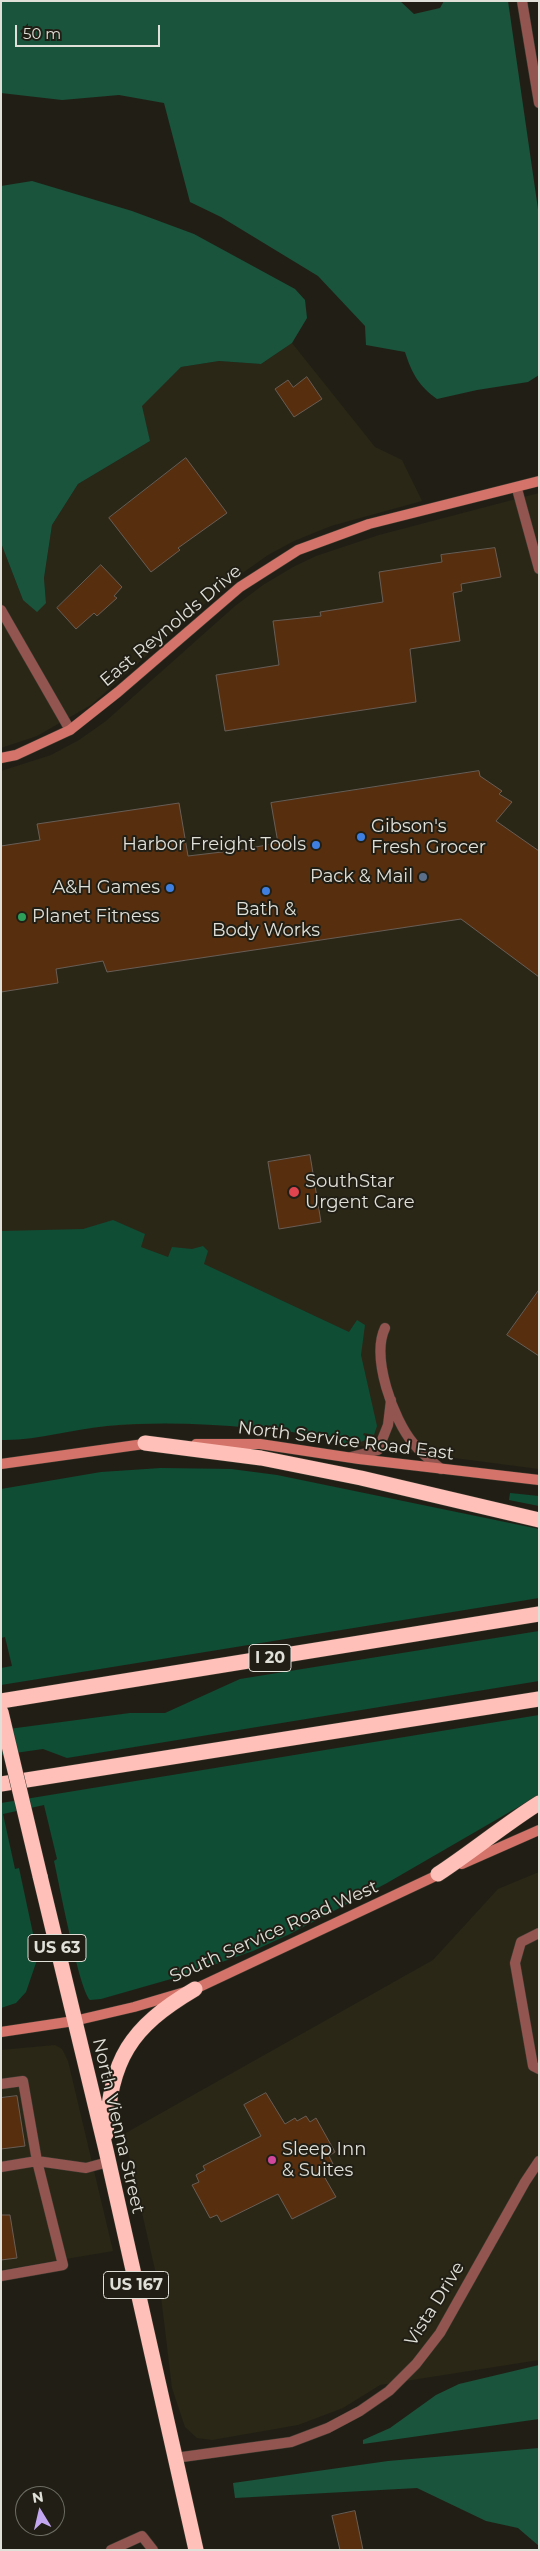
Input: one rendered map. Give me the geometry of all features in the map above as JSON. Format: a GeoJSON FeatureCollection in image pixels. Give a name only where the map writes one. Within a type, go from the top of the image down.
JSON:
{"type":"FeatureCollection","features":[{"type":"Feature","properties":{"kind":"highway"},"geometry":{"type":"LineString","coordinates":[[145,1443],[260,1458],[343,1474],[539,1520]]}},
{"type":"Feature","properties":{"kind":"highway","name":"I 20"},"geometry":{"type":"LineString","coordinates":[[1,1701],[539,1614]]}},
{"type":"Feature","properties":{"kind":"highway"},"geometry":{"type":"LineString","coordinates":[[1,1784],[539,1698]]}},
{"type":"Feature","properties":{"kind":"highway","name":"North Vienna Street"},"geometry":{"type":"LineString","coordinates":[[1,1712],[107,2156],[196,2550]]}},
{"type":"Feature","properties":{"kind":"highway"},"geometry":{"type":"LineString","coordinates":[[438,1874],[467,1855],[507,1823],[539,1804]]}},
{"type":"Feature","properties":{"kind":"highway"},"geometry":{"type":"LineString","coordinates":[[107,2156],[108,2103],[114,2075],[124,2054],[147,2023],[170,2004],[195,1989]]}},
{"type":"Feature","properties":{"kind":"main road","name":"East Reynolds Drive"},"geometry":{"type":"LineString","coordinates":[[1,758],[16,756],[70,730],[118,692],[240,587],[298,550],[369,524],[539,482]]}},
{"type":"Feature","properties":{"kind":"main road","name":"North Service Road East"},"geometry":{"type":"LineString","coordinates":[[1,1464],[145,1443],[260,1444],[350,1458],[539,1480]]}},
{"type":"Feature","properties":{"kind":"main road","name":"South Service Road West"},"geometry":{"type":"LineString","coordinates":[[1,2032],[74,2020],[134,2007],[195,1989],[438,1874],[539,1830]]}},
{"type":"Feature","properties":{"kind":"street"},"geometry":{"type":"LineString","coordinates":[[522,1],[539,102]]}},
{"type":"Feature","properties":{"kind":"street"},"geometry":{"type":"LineString","coordinates":[[516,489],[539,569]]}},
{"type":"Feature","properties":{"kind":"street"},"geometry":{"type":"LineString","coordinates":[[1,610],[70,730]]}},
{"type":"Feature","properties":{"kind":"street"},"geometry":{"type":"LineString","coordinates":[[385,1328],[380,1344],[381,1359],[391,1399],[403,1430],[413,1444],[441,1469]]}},
{"type":"Feature","properties":{"kind":"street"},"geometry":{"type":"LineString","coordinates":[[350,1458],[378,1450],[388,1425],[391,1399]]}},
{"type":"Feature","properties":{"kind":"street"},"geometry":{"type":"LineString","coordinates":[[539,1932],[522,1942],[514,1964],[533,2066],[539,2069]]}},
{"type":"Feature","properties":{"kind":"street"},"geometry":{"type":"LineString","coordinates":[[1,2084],[24,2081],[37,2161],[63,2265],[1,2276]]}},
{"type":"Feature","properties":{"kind":"street"},"geometry":{"type":"LineString","coordinates":[[2,2165],[37,2161],[86,2168],[107,2156]]}},
{"type":"Feature","properties":{"kind":"street","name":"Vista Drive"},"geometry":{"type":"LineString","coordinates":[[175,2458],[291,2442],[336,2424],[360,2411],[389,2391],[416,2364],[440,2333],[525,2182],[539,2161]]}},
{"type":"Feature","properties":{"kind":"street"},"geometry":{"type":"LineString","coordinates":[[111,2550],[142,2536],[153,2550]]}},
{"type":"Feature","properties":{"kind":"shaded area"},"geometry":{"type":"Polygon","coordinates":[[[292,343],[375,447],[402,460],[422,501],[331,526],[294,541],[268,555],[227,584],[91,705],[37,736],[1,748],[1,543],[23,600],[46,603],[44,578],[52,525],[78,484],[150,441],[141,406],[181,367],[219,361],[261,364],[292,343]]]}},
{"type":"Feature","properties":{"kind":"shaded area"},"geometry":{"type":"Polygon","coordinates":[[[539,493],[539,1469],[339,1443],[339,1438],[237,1425],[161,1423],[108,1426],[1,1440],[1,771],[51,755],[79,740],[106,721],[235,606],[263,585],[293,567],[316,556],[379,535],[539,493]]]}},
{"type":"Feature","properties":{"kind":"shaded area"},"geometry":{"type":"Polygon","coordinates":[[[539,1872],[539,2360],[380,2385],[343,2408],[298,2425],[212,2440],[197,2438],[185,2427],[172,2388],[161,2296],[124,2134],[433,1960],[498,1889],[539,1872]]]}},
{"type":"Feature","properties":{"kind":"shaded area"},"geometry":{"type":"Polygon","coordinates":[[[55,2045],[62,2049],[68,2061],[113,2251],[1,2270],[1,2050],[55,2045]]]}},
{"type":"Feature","properties":{"kind":"green space"},"geometry":{"type":"Polygon","coordinates":[[[1,1],[400,1],[414,14],[440,8],[444,1],[508,1],[539,216],[539,375],[528,382],[477,390],[437,399],[417,379],[410,367],[405,352],[366,345],[365,326],[318,276],[221,217],[190,202],[164,103],[119,95],[62,100],[1,93],[1,1]]]}},
{"type":"Feature","properties":{"kind":"green space"},"geometry":{"type":"Polygon","coordinates":[[[32,181],[132,211],[194,234],[295,289],[305,300],[307,318],[292,343],[261,364],[219,361],[181,367],[142,406],[150,441],[78,484],[52,525],[44,578],[46,603],[37,612],[23,600],[1,543],[1,186],[32,181]]]}},
{"type":"Feature","properties":{"kind":"green space"},"geometry":{"type":"Polygon","coordinates":[[[113,1220],[145,1234],[141,1247],[168,1257],[172,1247],[192,1249],[203,1246],[208,1251],[204,1264],[349,1332],[357,1320],[365,1325],[361,1355],[377,1426],[374,1435],[364,1433],[363,1435],[371,1438],[358,1443],[339,1443],[339,1438],[281,1431],[194,1424],[136,1424],[107,1426],[28,1439],[1,1440],[1,1231],[83,1229],[113,1220]]]}},
{"type":"Feature","properties":{"kind":"green space"},"geometry":{"type":"Polygon","coordinates":[[[161,1468],[231,1469],[277,1475],[539,1529],[539,1598],[1,1685],[1,1668],[12,1666],[5,1637],[1,1638],[1,1489],[101,1472],[161,1468]]]}},
{"type":"Feature","properties":{"kind":"green space"},"geometry":{"type":"Polygon","coordinates":[[[510,1493],[539,1496],[539,1506],[509,1500],[510,1493]]]}},
{"type":"Feature","properties":{"kind":"green space"},"geometry":{"type":"Polygon","coordinates":[[[539,1631],[539,1681],[67,1758],[43,1749],[1,1755],[1,1730],[130,1713],[165,1713],[240,1679],[539,1631]]]}},
{"type":"Feature","properties":{"kind":"green space"},"geometry":{"type":"Polygon","coordinates":[[[539,1715],[539,1795],[387,1883],[290,1934],[253,1951],[185,1975],[101,1999],[90,2000],[80,1977],[54,1861],[57,1859],[44,1805],[3,1814],[15,1869],[19,1868],[38,1957],[26,1992],[16,2003],[1,2008],[1,1803],[539,1715]]]}},
{"type":"Feature","properties":{"kind":"green space"},"geometry":{"type":"Polygon","coordinates":[[[539,2365],[539,2419],[363,2444],[363,2440],[390,2428],[436,2395],[459,2384],[539,2365]]]}},
{"type":"Feature","properties":{"kind":"green space"},"geometry":{"type":"Polygon","coordinates":[[[539,2448],[539,2546],[518,2528],[486,2521],[417,2488],[235,2498],[233,2483],[388,2461],[539,2448]]]}},
{"type":"Feature","properties":{"kind":"building"},"geometry":{"type":"Polygon","coordinates":[[[307,377],[322,399],[294,417],[275,389],[288,380],[293,387],[307,377]]]}},
{"type":"Feature","properties":{"kind":"building"},"geometry":{"type":"Polygon","coordinates":[[[186,458],[227,513],[178,548],[180,550],[151,572],[109,518],[186,458]]]}},
{"type":"Feature","properties":{"kind":"building"},"geometry":{"type":"Polygon","coordinates":[[[495,548],[501,577],[461,584],[462,591],[453,593],[460,641],[410,649],[416,702],[225,731],[216,675],[279,665],[273,621],[321,616],[320,612],[383,602],[379,572],[442,562],[441,555],[495,548]]]}},
{"type":"Feature","properties":{"kind":"building"},"geometry":{"type":"Polygon","coordinates":[[[101,565],[122,587],[114,596],[117,598],[97,616],[94,613],[76,629],[57,608],[101,565]]]}},
{"type":"Feature","properties":{"kind":"building"},"geometry":{"type":"Polygon","coordinates":[[[479,771],[480,776],[502,791],[499,794],[512,802],[496,821],[539,851],[539,977],[461,919],[107,972],[103,961],[56,969],[58,983],[1,992],[1,846],[40,840],[37,824],[179,803],[188,856],[239,850],[278,843],[271,803],[479,771]]]}},
{"type":"Feature","properties":{"kind":"building","name":"SouthStar Urgent Care"},"geometry":{"type":"Polygon","coordinates":[[[310,1155],[321,1222],[279,1229],[268,1162],[310,1155]]]}},
{"type":"Feature","properties":{"kind":"building"},"geometry":{"type":"Polygon","coordinates":[[[539,1290],[539,1356],[507,1335],[539,1290]]]}},
{"type":"Feature","properties":{"kind":"building","name":"Sleep Inn & Suites"},"geometry":{"type":"Polygon","coordinates":[[[266,2093],[285,2124],[295,2118],[297,2121],[306,2116],[310,2122],[316,2118],[335,2152],[329,2156],[333,2164],[321,2171],[336,2197],[292,2219],[278,2194],[221,2222],[217,2215],[210,2218],[192,2185],[199,2182],[196,2175],[205,2170],[203,2166],[261,2136],[244,2105],[266,2093]]]}},
{"type":"Feature","properties":{"kind":"building"},"geometry":{"type":"Polygon","coordinates":[[[17,2096],[25,2146],[1,2149],[1,2098],[17,2096]]]}},
{"type":"Feature","properties":{"kind":"building"},"geometry":{"type":"Polygon","coordinates":[[[1,2215],[10,2215],[17,2258],[1,2260],[1,2215]]]}},
{"type":"Feature","properties":{"kind":"building"},"geometry":{"type":"Polygon","coordinates":[[[355,2511],[363,2550],[340,2550],[332,2516],[355,2511]]]}},
{"type":"Feature","properties":{"kind":"place","name":"Gibson's Fresh Grocer"},"geometry":{"type":"Point","coordinates":[361,837]}},
{"type":"Feature","properties":{"kind":"place","name":"Harbor Freight Tools"},"geometry":{"type":"Point","coordinates":[316,845]}},
{"type":"Feature","properties":{"kind":"place","name":"Pack & Mail"},"geometry":{"type":"Point","coordinates":[423,877]}},
{"type":"Feature","properties":{"kind":"place","name":"A&H Games"},"geometry":{"type":"Point","coordinates":[170,888]}},
{"type":"Feature","properties":{"kind":"place","name":"Bath & Body Works"},"geometry":{"type":"Point","coordinates":[266,891]}},
{"type":"Feature","properties":{"kind":"place","name":"Planet Fitness"},"geometry":{"type":"Point","coordinates":[22,917]}},
{"type":"Feature","properties":{"kind":"place","name":"SouthStar Urgent Care"},"geometry":{"type":"Point","coordinates":[294,1192]}},
{"type":"Feature","properties":{"kind":"place","name":"Sleep Inn & Suites"},"geometry":{"type":"Point","coordinates":[272,2160]}}]}
